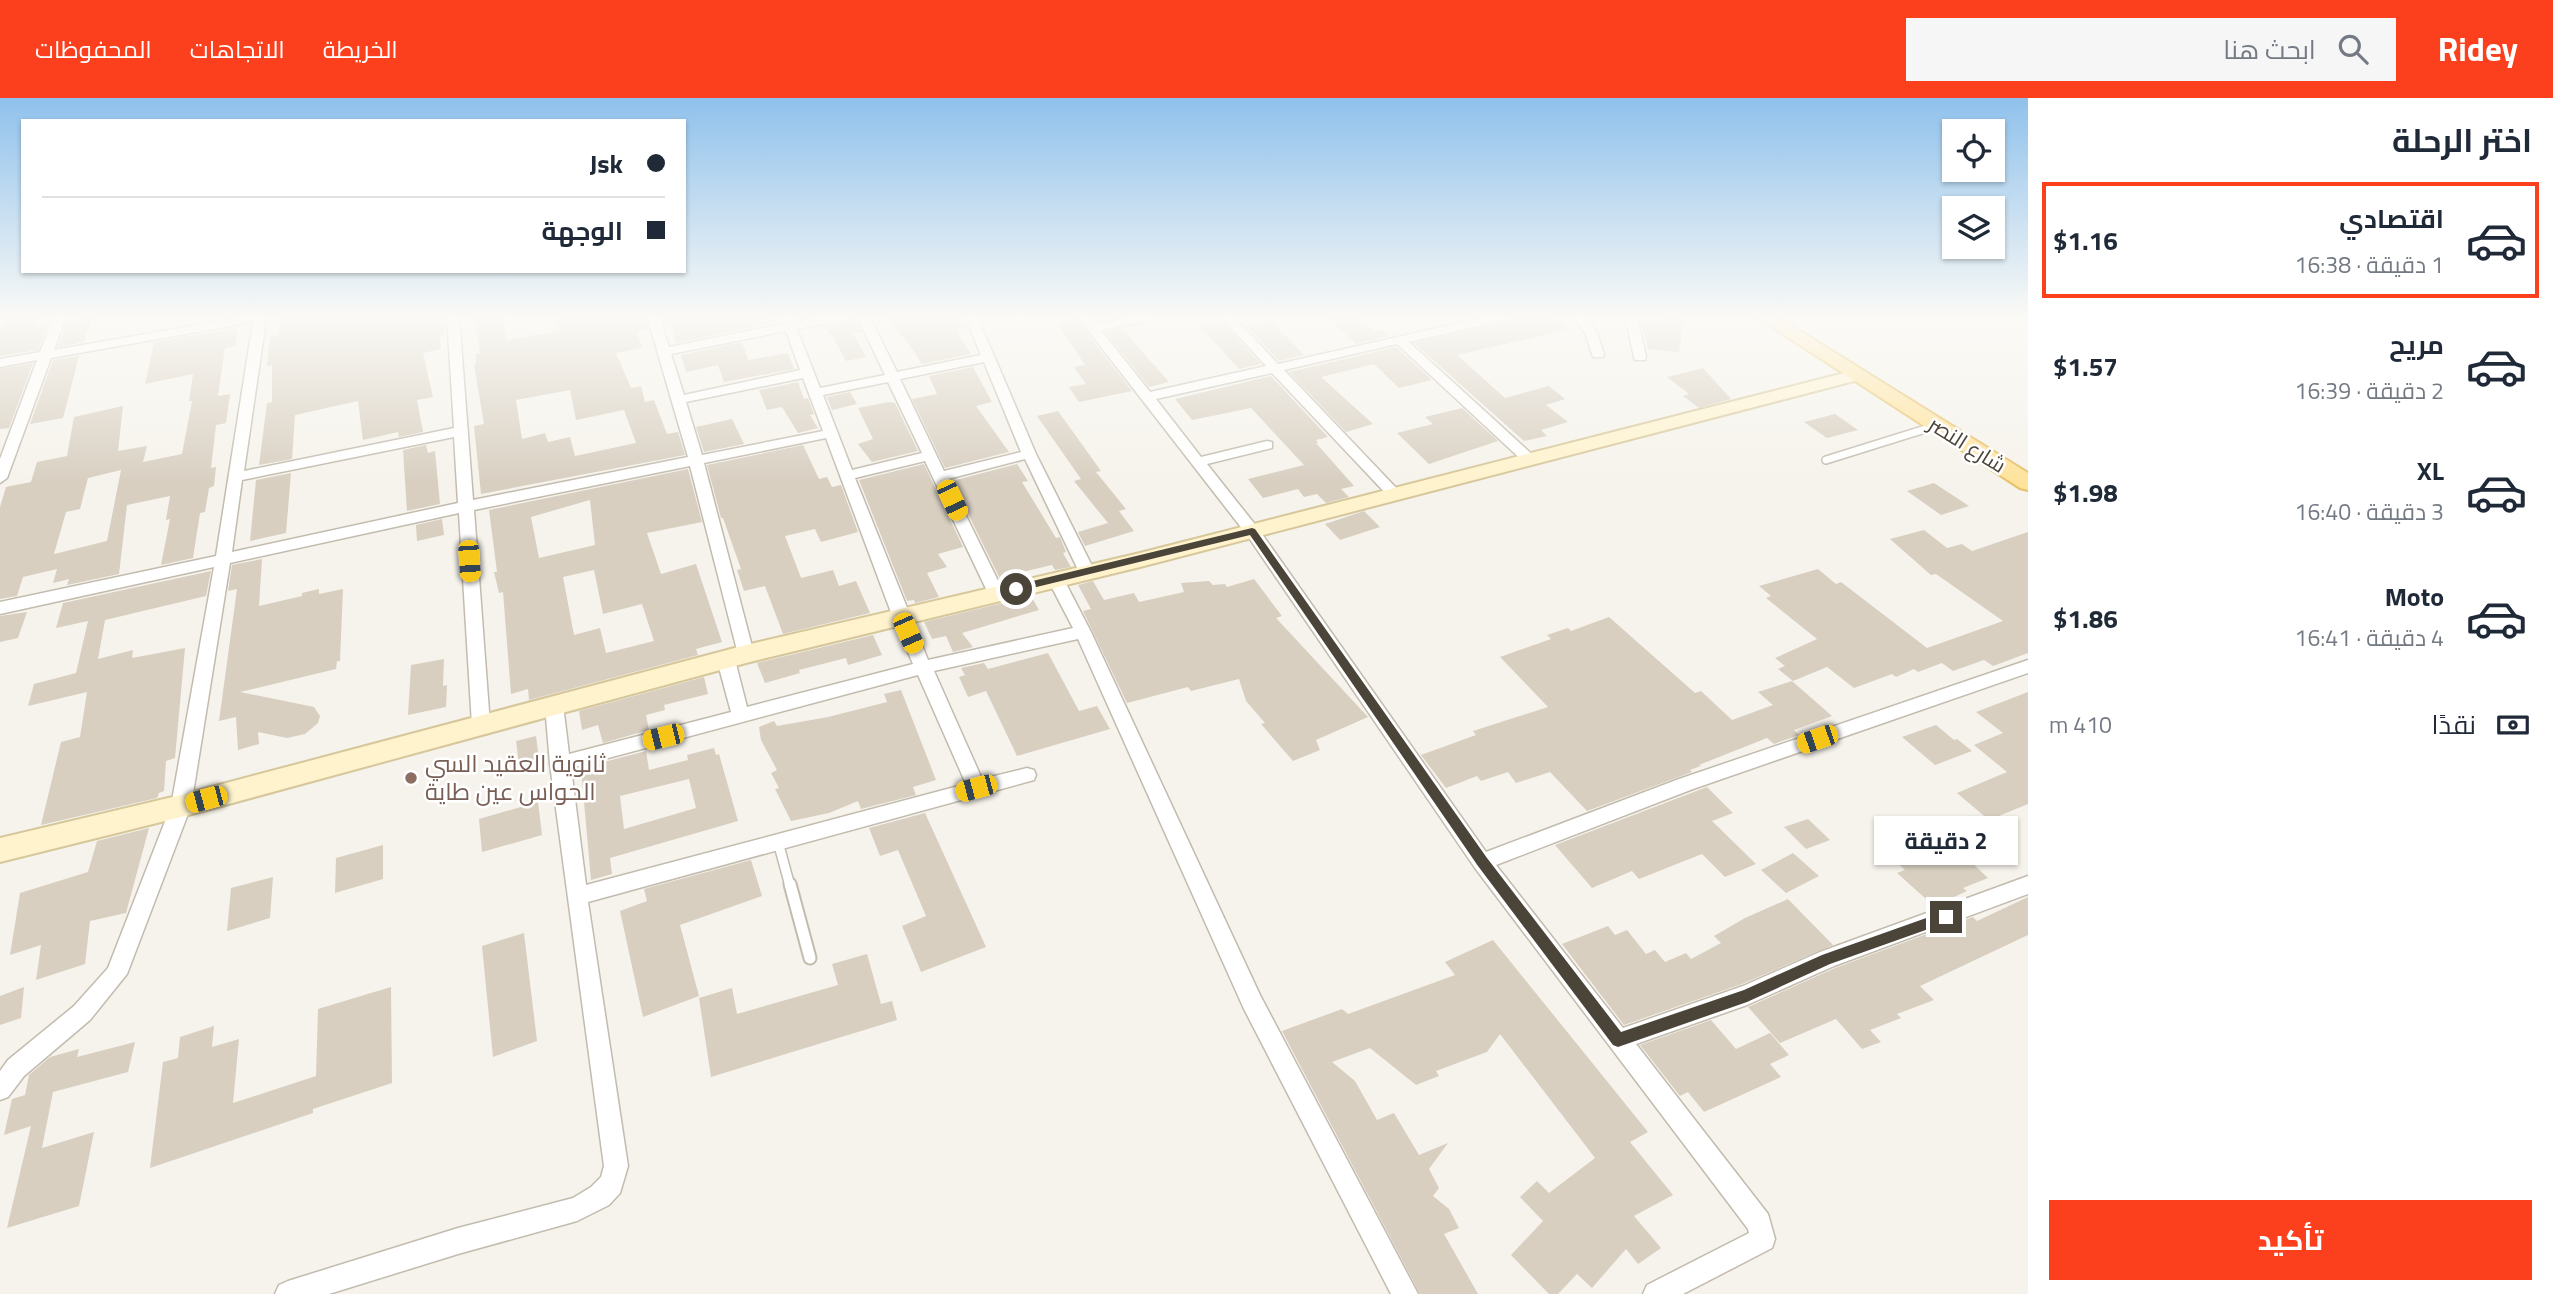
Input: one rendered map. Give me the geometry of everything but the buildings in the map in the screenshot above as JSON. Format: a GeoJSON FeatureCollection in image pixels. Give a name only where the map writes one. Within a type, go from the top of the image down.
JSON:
{"type":"FeatureCollection","features":[{"type":"Feature","properties":{"kind":"main road","name":"شارع النصر"},"geometry":{"type":"LineString","coordinates":[[1850,372],[2028,483]]}},
{"type":"Feature","properties":{"kind":"main road"},"geometry":{"type":"LineString","coordinates":[[0,850],[181,806],[900,615],[1056,580],[1252,531],[1856,376]]}},
{"type":"Feature","properties":{"kind":"street"},"geometry":{"type":"LineString","coordinates":[[0,478],[40,372]]}},
{"type":"Feature","properties":{"kind":"street"},"geometry":{"type":"LineString","coordinates":[[0,1089],[16,1068],[82,1013],[116,974],[181,806],[254,372]]}},
{"type":"Feature","properties":{"kind":"street"},"geometry":{"type":"LineString","coordinates":[[457,372],[464,507],[481,725]]}},
{"type":"Feature","properties":{"kind":"street"},"geometry":{"type":"LineString","coordinates":[[670,372],[691,440],[736,657],[741,717]]}},
{"type":"Feature","properties":{"kind":"street"},"geometry":{"type":"LineString","coordinates":[[890,372],[996,593]]}},
{"type":"Feature","properties":{"kind":"street"},"geometry":{"type":"LineString","coordinates":[[814,393],[914,372]]}},
{"type":"Feature","properties":{"kind":"street"},"geometry":{"type":"LineString","coordinates":[[992,372],[1028,454],[1087,572]]}},
{"type":"Feature","properties":{"kind":"street"},"geometry":{"type":"LineString","coordinates":[[1128,372],[1252,531],[1482,862],[1759,1223],[1763,1239],[1656,1294]]}},
{"type":"Feature","properties":{"kind":"street"},"geometry":{"type":"LineString","coordinates":[[1148,397],[1254,372]]}},
{"type":"Feature","properties":{"kind":"street"},"geometry":{"type":"LineString","coordinates":[[1279,372],[1395,495]]}},
{"type":"Feature","properties":{"kind":"street"},"geometry":{"type":"LineString","coordinates":[[1435,372],[1531,461]]}},
{"type":"Feature","properties":{"kind":"street"},"geometry":{"type":"LineString","coordinates":[[678,400],[807,373],[849,475],[900,615],[976,788]]}},
{"type":"Feature","properties":{"kind":"street"},"geometry":{"type":"LineString","coordinates":[[234,477],[461,431]]}},
{"type":"Feature","properties":{"kind":"street"},"geometry":{"type":"LineString","coordinates":[[0,608],[464,507],[832,433]]}},
{"type":"Feature","properties":{"kind":"street"},"geometry":{"type":"LineString","coordinates":[[1198,462],[1267,445]]}},
{"type":"Feature","properties":{"kind":"street"},"geometry":{"type":"LineString","coordinates":[[941,476],[1028,454]]}},
{"type":"Feature","properties":{"kind":"street"},"geometry":{"type":"LineString","coordinates":[[849,475],[931,455]]}},
{"type":"Feature","properties":{"kind":"street"},"geometry":{"type":"LineString","coordinates":[[1056,580],[1083,632],[1252,1002],[1405,1294]]}},
{"type":"Feature","properties":{"kind":"street"},"geometry":{"type":"LineString","coordinates":[[559,764],[924,667],[1083,632]]}},
{"type":"Feature","properties":{"kind":"street"},"geometry":{"type":"LineString","coordinates":[[1482,862],[1686,784],[2028,666]]}},
{"type":"Feature","properties":{"kind":"street"},"geometry":{"type":"LineString","coordinates":[[288,1294],[458,1241],[577,1209],[600,1196],[611,1184],[616,1166],[559,764],[554,705]]}},
{"type":"Feature","properties":{"kind":"street"},"geometry":{"type":"LineString","coordinates":[[577,896],[1027,775]]}},
{"type":"Feature","properties":{"kind":"street"},"geometry":{"type":"LineString","coordinates":[[1618,1040],[1747,995],[1827,959],[2028,885]]}},
{"type":"Feature","properties":{"kind":"lane"},"geometry":{"type":"LineString","coordinates":[[1826,460],[1935,426]]}},
{"type":"Feature","properties":{"kind":"lane"},"geometry":{"type":"LineString","coordinates":[[778,842],[810,958]]}},
{"type":"Feature","properties":{"kind":"place","name":"ثانوية العقيد السي الحواس عين طاية"},"geometry":{"type":"Point","coordinates":[411,778]}},
{"type":"Feature","properties":{"kind":"route"},"geometry":{"type":"LineString","coordinates":[[1016,589],[1252,531],[1482,862],[1618,1040],[1747,995],[1827,959],[1946,917]]}}]}
